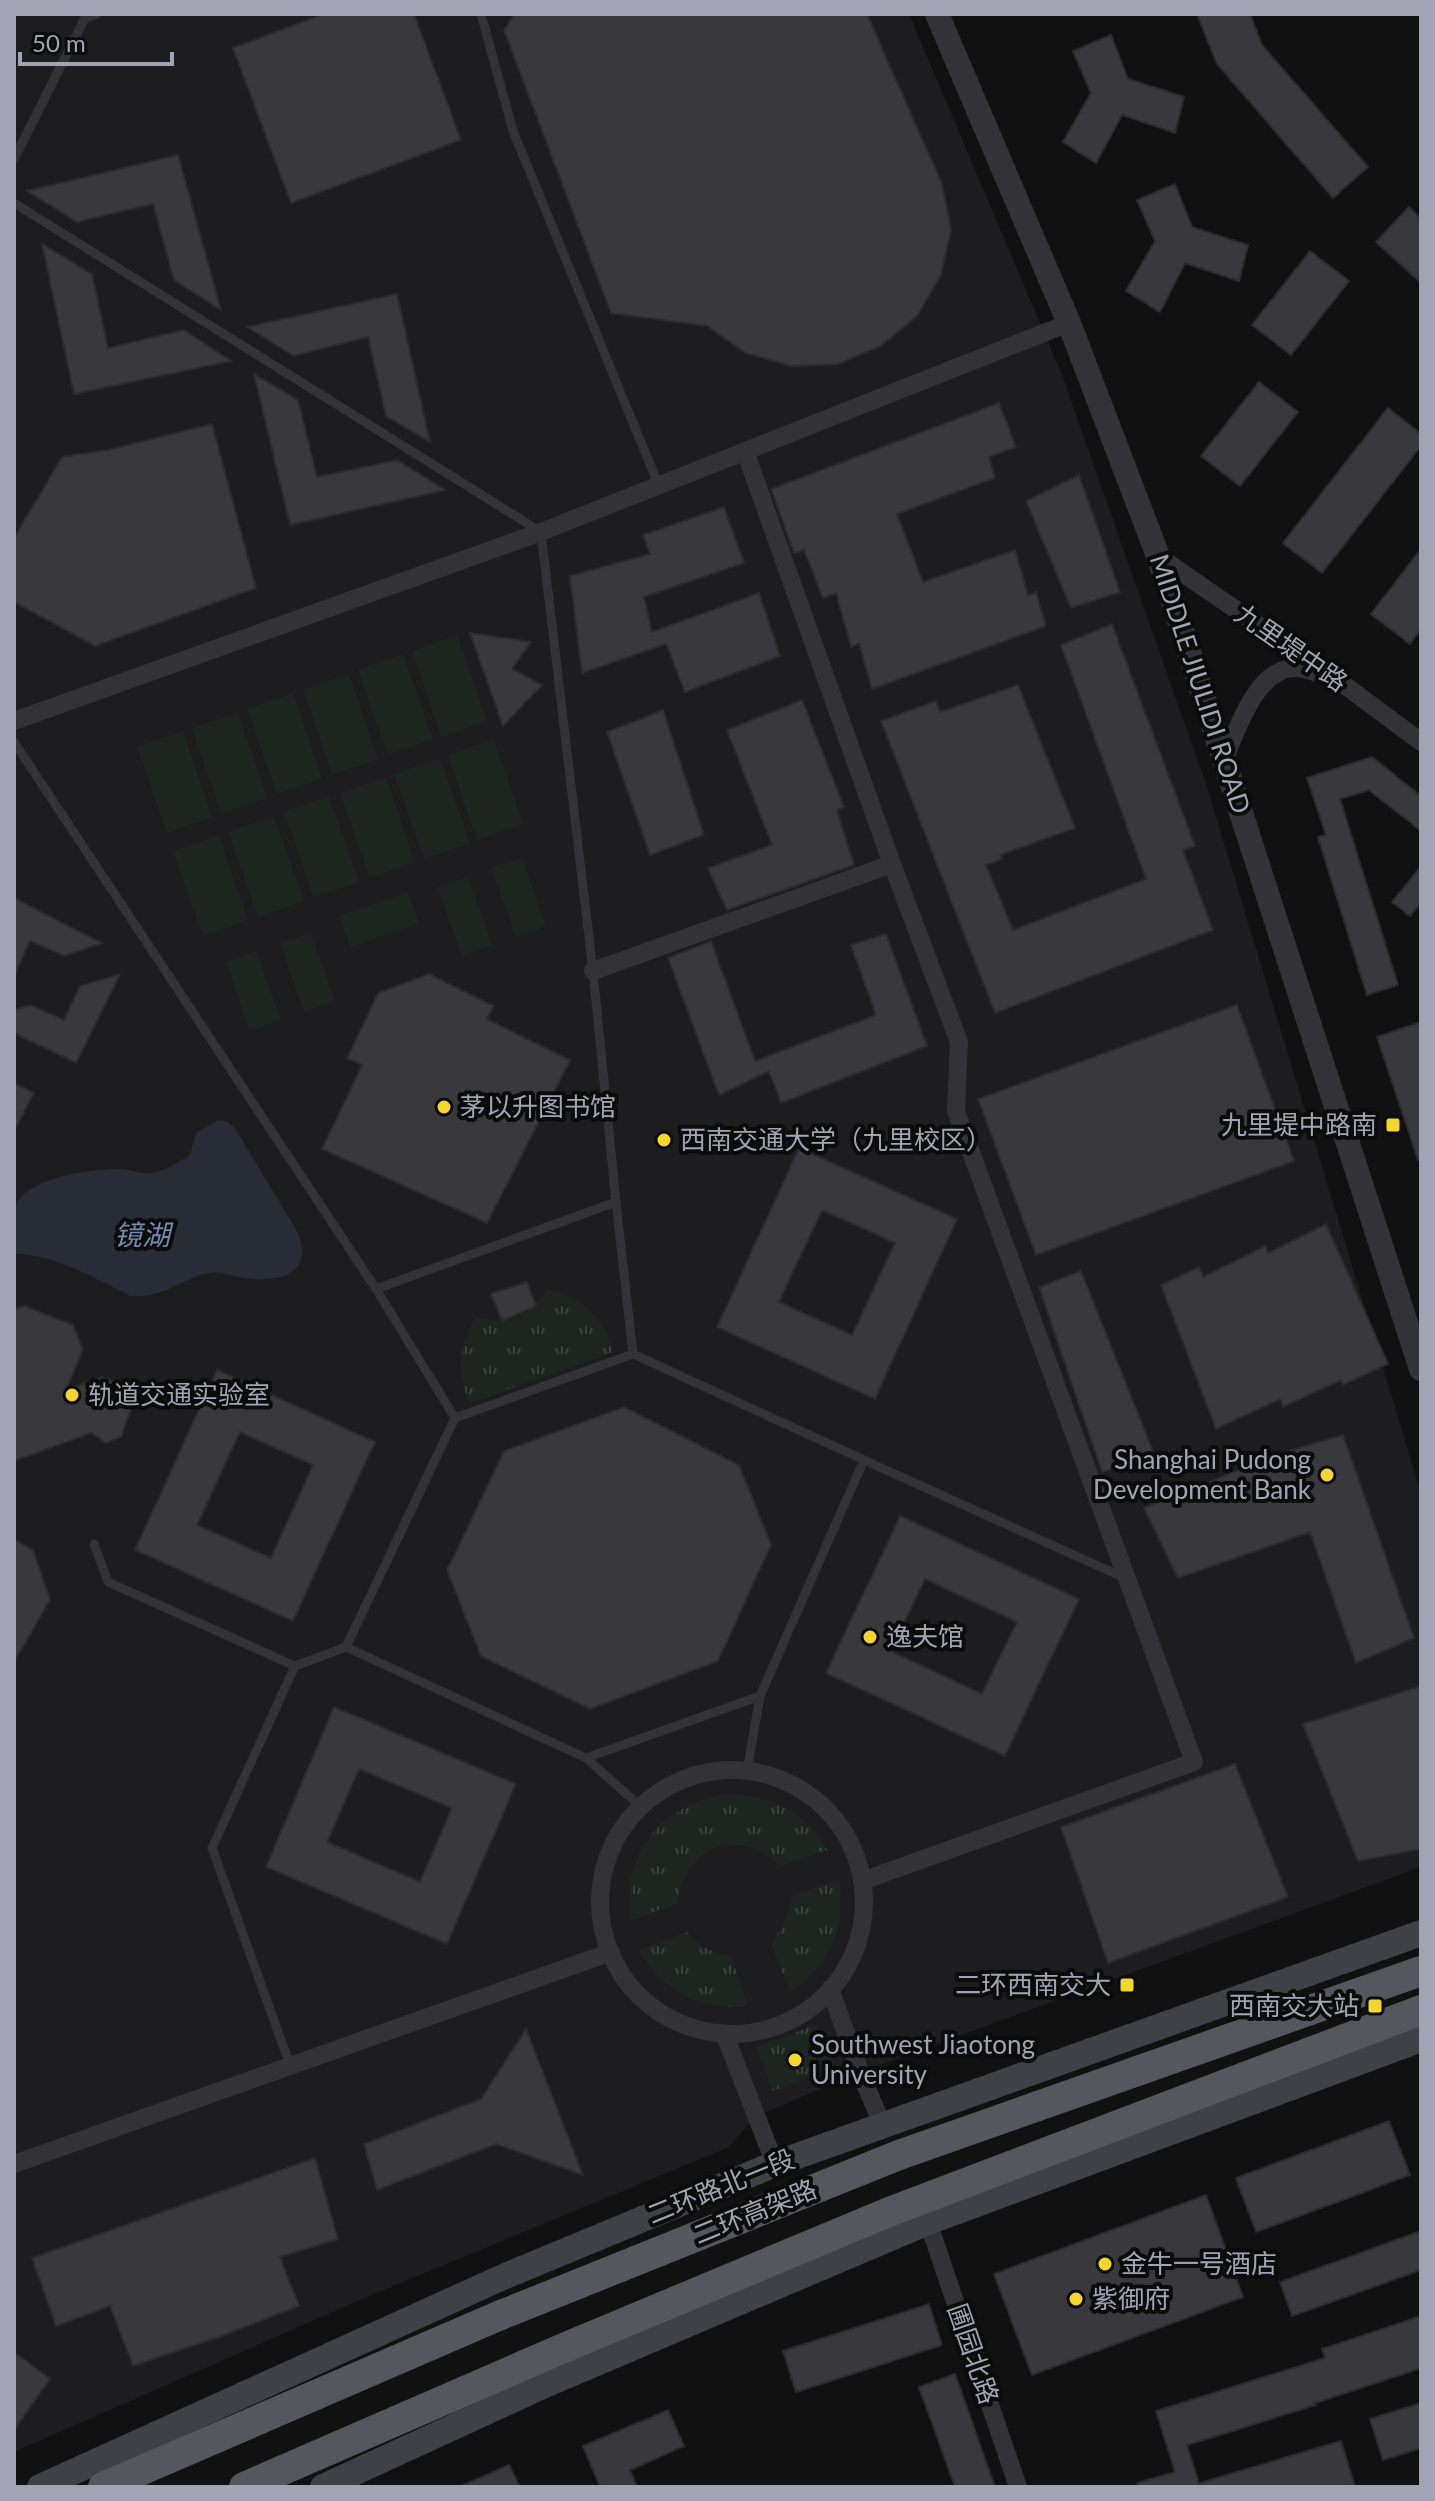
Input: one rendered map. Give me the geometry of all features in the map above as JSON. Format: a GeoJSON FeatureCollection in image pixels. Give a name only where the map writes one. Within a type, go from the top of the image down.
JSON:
{"type":"FeatureCollection","features":[{"type":"Feature","properties":{"kind":"highway","name":"二环高架路"},"geometry":{"type":"LineString","coordinates":[[103,2487],[496,2317],[899,2155],[1421,1971]]}},
{"type":"Feature","properties":{"kind":"highway","name":"二环高架路"},"geometry":{"type":"LineString","coordinates":[[244,2487],[551,2353],[889,2212],[1421,2010]]}},
{"type":"Feature","properties":{"kind":"main road","name":"二环路北一段"},"geometry":{"type":"LineString","coordinates":[[40,2487],[503,2277],[775,2164],[1421,1933]]}},
{"type":"Feature","properties":{"kind":"main road"},"geometry":{"type":"LineString","coordinates":[[323,2487],[547,2384],[928,2222],[1421,2039]]}},
{"type":"Feature","properties":{"kind":"street","name":"MIDDLE JIULIDI ROAD"},"geometry":{"type":"LineString","coordinates":[[937,14],[1069,323],[1158,556],[1421,1369]]}},
{"type":"Feature","properties":{"kind":"street"},"geometry":{"type":"LineString","coordinates":[[14,721],[541,532],[1069,323]]}},
{"type":"Feature","properties":{"kind":"street"},"geometry":{"type":"LineString","coordinates":[[745,451],[959,1042],[956,1111],[1194,1762],[862,1881]]}},
{"type":"Feature","properties":{"kind":"street","name":"九里堤中路"},"geometry":{"type":"LineString","coordinates":[[1158,556],[1335,678],[1421,742]]}},
{"type":"Feature","properties":{"kind":"street"},"geometry":{"type":"LineString","coordinates":[[1225,758],[1247,705],[1272,676],[1295,667],[1335,678]]}},
{"type":"Feature","properties":{"kind":"street"},"geometry":{"type":"LineString","coordinates":[[593,971],[892,864]]}},
{"type":"Feature","properties":{"kind":"street"},"geometry":{"type":"LineString","coordinates":[[718,1770],[760,1772],[799,1787],[831,1813],[853,1847],[862,1881],[862,1928],[847,1967],[822,1999],[783,2024],[738,2034],[692,2029],[652,2008],[620,1975],[602,1932],[600,1887],[613,1843],[640,1806],[678,1781],[718,1770]]}},
{"type":"Feature","properties":{"kind":"street"},"geometry":{"type":"LineString","coordinates":[[14,2164],[611,1952]]}},
{"type":"Feature","properties":{"kind":"street"},"geometry":{"type":"LineString","coordinates":[[830,1989],[882,2124]]}},
{"type":"Feature","properties":{"kind":"street"},"geometry":{"type":"LineString","coordinates":[[724,2033],[775,2164]]}},
{"type":"Feature","properties":{"kind":"street","name":"圃园北路"},"geometry":{"type":"LineString","coordinates":[[928,2222],[1018,2487]]}},
{"type":"Feature","properties":{"kind":"lane"},"geometry":{"type":"LineString","coordinates":[[14,159],[84,16],[97,14]]}},
{"type":"Feature","properties":{"kind":"lane"},"geometry":{"type":"LineString","coordinates":[[481,14],[513,131],[659,486]]}},
{"type":"Feature","properties":{"kind":"lane"},"geometry":{"type":"LineString","coordinates":[[14,203],[541,532],[593,971],[633,1354]]}},
{"type":"Feature","properties":{"kind":"lane"},"geometry":{"type":"LineString","coordinates":[[14,742],[376,1289],[455,1418]]}},
{"type":"Feature","properties":{"kind":"lane"},"geometry":{"type":"LineString","coordinates":[[376,1289],[616,1202]]}},
{"type":"Feature","properties":{"kind":"lane"},"geometry":{"type":"LineString","coordinates":[[94,1544],[108,1582],[295,1666],[346,1647],[455,1418],[633,1354],[1129,1580]]}},
{"type":"Feature","properties":{"kind":"lane"},"geometry":{"type":"LineString","coordinates":[[747,1771],[760,1696],[864,1460]]}},
{"type":"Feature","properties":{"kind":"lane"},"geometry":{"type":"LineString","coordinates":[[346,1647],[586,1758],[640,1806]]}},
{"type":"Feature","properties":{"kind":"lane"},"geometry":{"type":"LineString","coordinates":[[290,2065],[212,1848],[295,1666]]}},
{"type":"Feature","properties":{"kind":"lane"},"geometry":{"type":"LineString","coordinates":[[586,1758],[760,1696]]}},
{"type":"Feature","properties":{"kind":"shaded area","name":"西南交通大学（九里校区）"},"geometry":{"type":"Polygon","coordinates":[[[14,14],[909,14],[1062,375],[1207,787],[1421,1493],[1421,1867],[860,2072],[755,2117],[729,2147],[369,2296],[14,2452],[14,14]]]}},
{"type":"Feature","properties":{"kind":"green space"},"geometry":{"type":"Polygon","coordinates":[[[457,635],[487,721],[441,737],[412,651],[457,635]]]}},
{"type":"Feature","properties":{"kind":"green space"},"geometry":{"type":"Polygon","coordinates":[[[403,654],[433,739],[388,755],[358,670],[403,654]]]}},
{"type":"Feature","properties":{"kind":"green space"},"geometry":{"type":"Polygon","coordinates":[[[349,674],[378,759],[332,775],[303,689],[349,674]]]}},
{"type":"Feature","properties":{"kind":"green space"},"geometry":{"type":"Polygon","coordinates":[[[293,693],[322,778],[277,794],[247,709],[293,693]]]}},
{"type":"Feature","properties":{"kind":"green space"},"geometry":{"type":"Polygon","coordinates":[[[238,713],[267,798],[221,814],[192,728],[238,713]]]}},
{"type":"Feature","properties":{"kind":"green space"},"geometry":{"type":"Polygon","coordinates":[[[183,731],[212,817],[167,833],[137,747],[183,731]]]}},
{"type":"Feature","properties":{"kind":"green space"},"geometry":{"type":"Polygon","coordinates":[[[494,739],[523,824],[477,840],[448,755],[494,739]]]}},
{"type":"Feature","properties":{"kind":"green space"},"geometry":{"type":"Polygon","coordinates":[[[440,758],[470,843],[424,859],[394,774],[440,758]]]}},
{"type":"Feature","properties":{"kind":"green space"},"geometry":{"type":"Polygon","coordinates":[[[386,777],[415,862],[370,878],[340,793],[386,777]]]}},
{"type":"Feature","properties":{"kind":"green space"},"geometry":{"type":"Polygon","coordinates":[[[329,796],[359,882],[313,897],[284,812],[329,796]]]}},
{"type":"Feature","properties":{"kind":"green space"},"geometry":{"type":"Polygon","coordinates":[[[274,816],[304,901],[258,917],[228,832],[274,816]]]}},
{"type":"Feature","properties":{"kind":"green space"},"geometry":{"type":"Polygon","coordinates":[[[219,835],[248,920],[203,936],[173,851],[219,835]]]}},
{"type":"Feature","properties":{"kind":"green space"},"geometry":{"type":"Polygon","coordinates":[[[522,858],[546,926],[516,937],[491,868],[522,858]]]}},
{"type":"Feature","properties":{"kind":"green space"},"geometry":{"type":"Polygon","coordinates":[[[468,877],[492,945],[462,956],[437,887],[468,877]]]}},
{"type":"Feature","properties":{"kind":"green space"},"geometry":{"type":"Polygon","coordinates":[[[408,892],[419,923],[350,947],[339,916],[408,892]]]}},
{"type":"Feature","properties":{"kind":"green space"},"geometry":{"type":"Polygon","coordinates":[[[311,933],[335,1001],[304,1012],[280,943],[311,933]]]}},
{"type":"Feature","properties":{"kind":"green space"},"geometry":{"type":"Polygon","coordinates":[[[256,951],[281,1020],[250,1031],[226,962],[256,951]]]}},
{"type":"Feature","properties":{"kind":"green space"},"geometry":{"type":"Polygon","coordinates":[[[547,1289],[571,1297],[590,1310],[604,1329],[613,1352],[470,1403],[462,1380],[461,1360],[465,1339],[475,1317],[497,1320],[517,1317],[541,1299],[547,1289]]]}},
{"type":"Feature","properties":{"kind":"green space"},"geometry":{"type":"Polygon","coordinates":[[[724,1794],[757,1798],[784,1807],[807,1824],[827,1850],[781,1866],[764,1853],[747,1846],[731,1844],[716,1847],[702,1855],[691,1867],[682,1883],[677,1904],[630,1920],[630,1878],[642,1847],[663,1821],[692,1803],[724,1794]]]}},
{"type":"Feature","properties":{"kind":"green space"},"geometry":{"type":"Polygon","coordinates":[[[839,1879],[840,1913],[833,1943],[816,1969],[790,1992],[771,1943],[785,1921],[791,1896],[839,1879]]]}},
{"type":"Feature","properties":{"kind":"green space"},"geometry":{"type":"Polygon","coordinates":[[[687,1932],[706,1948],[731,1956],[748,2006],[715,2006],[685,1996],[660,1977],[639,1950],[687,1932]]]}},
{"type":"Feature","properties":{"kind":"green space"},"geometry":{"type":"Polygon","coordinates":[[[816,2025],[833,2068],[773,2091],[756,2047],[816,2025]]]}},
{"type":"Feature","properties":{"kind":"water","name":"镜湖"},"geometry":{"type":"Polygon","coordinates":[[[218,1120],[234,1127],[297,1231],[302,1257],[291,1272],[271,1279],[258,1279],[213,1272],[152,1295],[131,1296],[60,1263],[14,1254],[14,1211],[19,1199],[29,1190],[77,1173],[110,1169],[140,1173],[162,1170],[190,1155],[196,1133],[218,1120]]]}},
{"type":"Feature","properties":{"kind":"building"},"geometry":{"type":"Polygon","coordinates":[[[324,14],[414,14],[461,140],[291,203],[233,48],[324,14]]]}},
{"type":"Feature","properties":{"kind":"building"},"geometry":{"type":"Polygon","coordinates":[[[515,14],[867,14],[942,184],[951,229],[941,275],[917,316],[881,346],[838,364],[791,366],[746,353],[707,326],[611,313],[504,30],[515,14]]]}},
{"type":"Feature","properties":{"kind":"building"},"geometry":{"type":"Polygon","coordinates":[[[1197,14],[1250,14],[1262,45],[1368,167],[1333,198],[1217,64],[1197,14]]]}},
{"type":"Feature","properties":{"kind":"building"},"geometry":{"type":"Polygon","coordinates":[[[1111,35],[1128,79],[1184,97],[1175,133],[1122,115],[1096,163],[1063,142],[1091,93],[1073,51],[1111,35]]]}},
{"type":"Feature","properties":{"kind":"building"},"geometry":{"type":"Polygon","coordinates":[[[178,155],[221,310],[174,280],[153,204],[77,222],[27,191],[178,155]]]}},
{"type":"Feature","properties":{"kind":"building"},"geometry":{"type":"Polygon","coordinates":[[[1175,184],[1192,227],[1248,245],[1239,281],[1185,263],[1160,312],[1126,291],[1155,241],[1137,200],[1175,184]]]}},
{"type":"Feature","properties":{"kind":"building"},"geometry":{"type":"Polygon","coordinates":[[[1409,207],[1421,219],[1421,283],[1376,242],[1409,207]]]}},
{"type":"Feature","properties":{"kind":"building"},"geometry":{"type":"Polygon","coordinates":[[[42,244],[92,274],[108,348],[184,330],[231,361],[74,394],[42,244]]]}},
{"type":"Feature","properties":{"kind":"building"},"geometry":{"type":"Polygon","coordinates":[[[1310,251],[1349,281],[1291,355],[1252,325],[1310,251]]]}},
{"type":"Feature","properties":{"kind":"building"},"geometry":{"type":"Polygon","coordinates":[[[397,294],[430,442],[386,416],[368,337],[294,356],[247,327],[397,294]]]}},
{"type":"Feature","properties":{"kind":"building"},"geometry":{"type":"Polygon","coordinates":[[[254,374],[298,400],[317,477],[397,460],[445,490],[290,525],[254,374]]]}},
{"type":"Feature","properties":{"kind":"building"},"geometry":{"type":"Polygon","coordinates":[[[1259,382],[1298,412],[1240,486],[1201,456],[1259,382]]]}},
{"type":"Feature","properties":{"kind":"building"},"geometry":{"type":"Polygon","coordinates":[[[999,403],[1016,447],[989,457],[995,478],[897,514],[923,582],[1015,550],[1028,595],[1036,592],[1046,626],[872,689],[859,644],[851,647],[836,593],[823,598],[804,550],[794,553],[771,489],[999,403]]]}},
{"type":"Feature","properties":{"kind":"building"},"geometry":{"type":"Polygon","coordinates":[[[1388,408],[1421,434],[1421,446],[1322,573],[1283,543],[1388,408]]]}},
{"type":"Feature","properties":{"kind":"building"},"geometry":{"type":"Polygon","coordinates":[[[212,424],[256,588],[95,646],[14,602],[14,538],[62,457],[108,450],[212,424]]]}},
{"type":"Feature","properties":{"kind":"building"},"geometry":{"type":"Polygon","coordinates":[[[1079,475],[1120,592],[1071,608],[1026,501],[1079,475]]]}},
{"type":"Feature","properties":{"kind":"building"},"geometry":{"type":"Polygon","coordinates":[[[724,507],[744,563],[644,597],[652,632],[759,593],[780,656],[685,692],[666,644],[582,673],[570,576],[650,554],[643,535],[724,507]]]}},
{"type":"Feature","properties":{"kind":"building"},"geometry":{"type":"Polygon","coordinates":[[[1421,549],[1421,629],[1410,644],[1371,614],[1421,549]]]}},
{"type":"Feature","properties":{"kind":"building"},"geometry":{"type":"Polygon","coordinates":[[[1112,624],[1195,846],[1183,850],[1213,930],[995,1013],[881,721],[936,701],[940,712],[1018,685],[1075,828],[1000,855],[1002,859],[986,865],[1013,930],[1146,879],[1061,645],[1112,624]]]}},
{"type":"Feature","properties":{"kind":"building"},"geometry":{"type":"Polygon","coordinates":[[[470,633],[531,642],[512,669],[542,685],[503,726],[470,633]]]}},
{"type":"Feature","properties":{"kind":"building"},"geometry":{"type":"Polygon","coordinates":[[[802,700],[844,807],[837,810],[854,865],[727,910],[708,868],[772,845],[727,730],[802,700]]]}},
{"type":"Feature","properties":{"kind":"building"},"geometry":{"type":"Polygon","coordinates":[[[663,710],[704,835],[650,855],[607,732],[663,710]]]}},
{"type":"Feature","properties":{"kind":"building"},"geometry":{"type":"Polygon","coordinates":[[[1372,757],[1421,796],[1421,831],[1369,790],[1340,799],[1398,985],[1367,995],[1318,837],[1326,835],[1307,778],[1372,757]]]}},
{"type":"Feature","properties":{"kind":"building"},"geometry":{"type":"Polygon","coordinates":[[[1421,866],[1421,903],[1410,916],[1392,902],[1421,866]]]}},
{"type":"Feature","properties":{"kind":"building"},"geometry":{"type":"Polygon","coordinates":[[[14,898],[102,943],[64,956],[30,941],[14,977],[14,898]]]}},
{"type":"Feature","properties":{"kind":"building"},"geometry":{"type":"Polygon","coordinates":[[[886,934],[927,1046],[781,1103],[769,1071],[719,1095],[668,958],[711,941],[755,1061],[876,1015],[851,945],[886,934]]]}},
{"type":"Feature","properties":{"kind":"building"},"geometry":{"type":"Polygon","coordinates":[[[120,974],[76,1063],[14,1033],[14,1010],[30,1005],[64,1020],[80,986],[120,974]]]}},
{"type":"Feature","properties":{"kind":"building","name":"茅以升图书馆"},"geometry":{"type":"Polygon","coordinates":[[[429,974],[494,1006],[487,1019],[570,1060],[487,1223],[322,1149],[362,1065],[347,1058],[378,993],[429,974]]]}},
{"type":"Feature","properties":{"kind":"building"},"geometry":{"type":"Polygon","coordinates":[[[1237,1005],[1294,1161],[1036,1255],[978,1099],[1237,1005]]]}},
{"type":"Feature","properties":{"kind":"building"},"geometry":{"type":"Polygon","coordinates":[[[1421,1022],[1421,1159],[1418,1160],[1377,1037],[1421,1022]]]}},
{"type":"Feature","properties":{"kind":"building"},"geometry":{"type":"Polygon","coordinates":[[[14,1083],[34,1093],[14,1131],[14,1083]]]}},
{"type":"Feature","properties":{"kind":"building"},"geometry":{"type":"Polygon","coordinates":[[[799,1148],[957,1219],[875,1399],[717,1327],[799,1148]],[[822,1210],[779,1302],[852,1335],[895,1243],[822,1210]]]}},
{"type":"Feature","properties":{"kind":"building"},"geometry":{"type":"Polygon","coordinates":[[[1326,1224],[1388,1364],[1343,1385],[1341,1380],[1283,1407],[1280,1399],[1216,1429],[1161,1285],[1199,1267],[1203,1277],[1265,1246],[1268,1253],[1326,1224]]]}},
{"type":"Feature","properties":{"kind":"building"},"geometry":{"type":"Polygon","coordinates":[[[1081,1271],[1155,1456],[1102,1472],[1039,1287],[1081,1271]]]}},
{"type":"Feature","properties":{"kind":"building"},"geometry":{"type":"Polygon","coordinates":[[[527,1282],[536,1306],[502,1321],[491,1294],[527,1282]]]}},
{"type":"Feature","properties":{"kind":"building","name":"轨道交通实验室"},"geometry":{"type":"Polygon","coordinates":[[[24,1306],[73,1325],[83,1349],[66,1390],[102,1377],[126,1386],[133,1403],[121,1437],[106,1443],[91,1433],[14,1461],[14,1309],[24,1306]]]}},
{"type":"Feature","properties":{"kind":"building"},"geometry":{"type":"Polygon","coordinates":[[[217,1370],[375,1442],[293,1621],[135,1550],[217,1370]],[[240,1432],[197,1525],[271,1558],[313,1465],[240,1432]]]}},
{"type":"Feature","properties":{"kind":"building"},"geometry":{"type":"Polygon","coordinates":[[[624,1407],[739,1465],[771,1545],[718,1661],[590,1709],[481,1656],[447,1570],[504,1451],[624,1407]]]}},
{"type":"Feature","properties":{"kind":"building"},"geometry":{"type":"Polygon","coordinates":[[[1343,1435],[1414,1638],[1356,1663],[1310,1532],[1178,1578],[1144,1508],[1282,1453],[1343,1435]]]}},
{"type":"Feature","properties":{"kind":"building","name":"逸夫馆"},"geometry":{"type":"Polygon","coordinates":[[[900,1516],[1079,1599],[1005,1756],[826,1673],[900,1516]],[[925,1579],[890,1651],[982,1694],[1017,1622],[925,1579]]]}},
{"type":"Feature","properties":{"kind":"building"},"geometry":{"type":"Polygon","coordinates":[[[14,1540],[33,1550],[50,1600],[14,1662],[14,1540]]]}},
{"type":"Feature","properties":{"kind":"building"},"geometry":{"type":"Polygon","coordinates":[[[1421,1686],[1421,1849],[1358,1861],[1303,1724],[1421,1686]]]}},
{"type":"Feature","properties":{"kind":"building"},"geometry":{"type":"Polygon","coordinates":[[[334,1707],[516,1784],[447,1944],[266,1867],[334,1707]],[[359,1769],[327,1842],[420,1882],[452,1808],[359,1769]]]}},
{"type":"Feature","properties":{"kind":"building"},"geometry":{"type":"Polygon","coordinates":[[[1235,1764],[1288,1897],[1108,1963],[1061,1827],[1235,1764]]]}},
{"type":"Feature","properties":{"kind":"building"},"geometry":{"type":"Polygon","coordinates":[[[526,2029],[583,2175],[496,2144],[377,2190],[364,2144],[481,2099],[526,2029]]]}},
{"type":"Feature","properties":{"kind":"building"},"geometry":{"type":"Polygon","coordinates":[[[1389,2121],[1410,2175],[1256,2232],[1236,2178],[1389,2121]]]}},
{"type":"Feature","properties":{"kind":"building"},"geometry":{"type":"Polygon","coordinates":[[[315,2158],[338,2239],[280,2257],[299,2306],[133,2366],[110,2306],[56,2326],[32,2258],[315,2158]]]}},
{"type":"Feature","properties":{"kind":"building"},"geometry":{"type":"Polygon","coordinates":[[[1206,2195],[1243,2297],[1032,2375],[994,2274],[1206,2195]]]}},
{"type":"Feature","properties":{"kind":"building"},"geometry":{"type":"Polygon","coordinates":[[[1421,2231],[1421,2270],[1292,2316],[1280,2282],[1421,2231]]]}},
{"type":"Feature","properties":{"kind":"building"},"geometry":{"type":"Polygon","coordinates":[[[929,2304],[942,2345],[796,2392],[783,2351],[929,2304]]]}},
{"type":"Feature","properties":{"kind":"building"},"geometry":{"type":"Polygon","coordinates":[[[1421,2316],[1421,2368],[1187,2445],[1200,2487],[1138,2487],[1137,2483],[1175,2472],[1156,2411],[1325,2358],[1322,2349],[1421,2316]]]}},
{"type":"Feature","properties":{"kind":"building"},"geometry":{"type":"Polygon","coordinates":[[[14,2352],[50,2379],[14,2430],[14,2352]]]}},
{"type":"Feature","properties":{"kind":"building"},"geometry":{"type":"Polygon","coordinates":[[[955,2374],[995,2487],[955,2487],[919,2387],[955,2374]]]}},
{"type":"Feature","properties":{"kind":"building"},"geometry":{"type":"Polygon","coordinates":[[[1421,2403],[1421,2448],[1383,2460],[1370,2419],[1421,2403]]]}},
{"type":"Feature","properties":{"kind":"building"},"geometry":{"type":"Polygon","coordinates":[[[668,2410],[684,2446],[630,2470],[637,2487],[600,2487],[583,2446],[668,2410]]]}},
{"type":"Feature","properties":{"kind":"building"},"geometry":{"type":"Polygon","coordinates":[[[1341,2441],[1355,2487],[1201,2487],[1200,2483],[1341,2441]]]}},
{"type":"Feature","properties":{"kind":"building"},"geometry":{"type":"Polygon","coordinates":[[[509,2465],[520,2487],[459,2487],[509,2465]]]}},
{"type":"Feature","properties":{"kind":"place","name":"茅以升图书馆"},"geometry":{"type":"Point","coordinates":[444,1107]}},
{"type":"Feature","properties":{"kind":"place","name":"九里堤中路南"},"geometry":{"type":"Point","coordinates":[1393,1125]}},
{"type":"Feature","properties":{"kind":"place","name":"西南交通大学（九里校区）"},"geometry":{"type":"Point","coordinates":[664,1140]}},
{"type":"Feature","properties":{"kind":"place","name":"轨道交通实验室"},"geometry":{"type":"Point","coordinates":[72,1395]}},
{"type":"Feature","properties":{"kind":"place","name":"Shanghai Pudong Development Bank"},"geometry":{"type":"Point","coordinates":[1327,1475]}},
{"type":"Feature","properties":{"kind":"place","name":"逸夫馆"},"geometry":{"type":"Point","coordinates":[870,1637]}},
{"type":"Feature","properties":{"kind":"place","name":"二环西南交大"},"geometry":{"type":"Point","coordinates":[1127,1985]}},
{"type":"Feature","properties":{"kind":"place","name":"西南交大站"},"geometry":{"type":"Point","coordinates":[1375,2006]}},
{"type":"Feature","properties":{"kind":"place","name":"Southwest Jiaotong University"},"geometry":{"type":"Point","coordinates":[795,2060]}},
{"type":"Feature","properties":{"kind":"place","name":"金牛一号酒店"},"geometry":{"type":"Point","coordinates":[1105,2264]}},
{"type":"Feature","properties":{"kind":"place","name":"紫御府"},"geometry":{"type":"Point","coordinates":[1076,2299]}}]}
